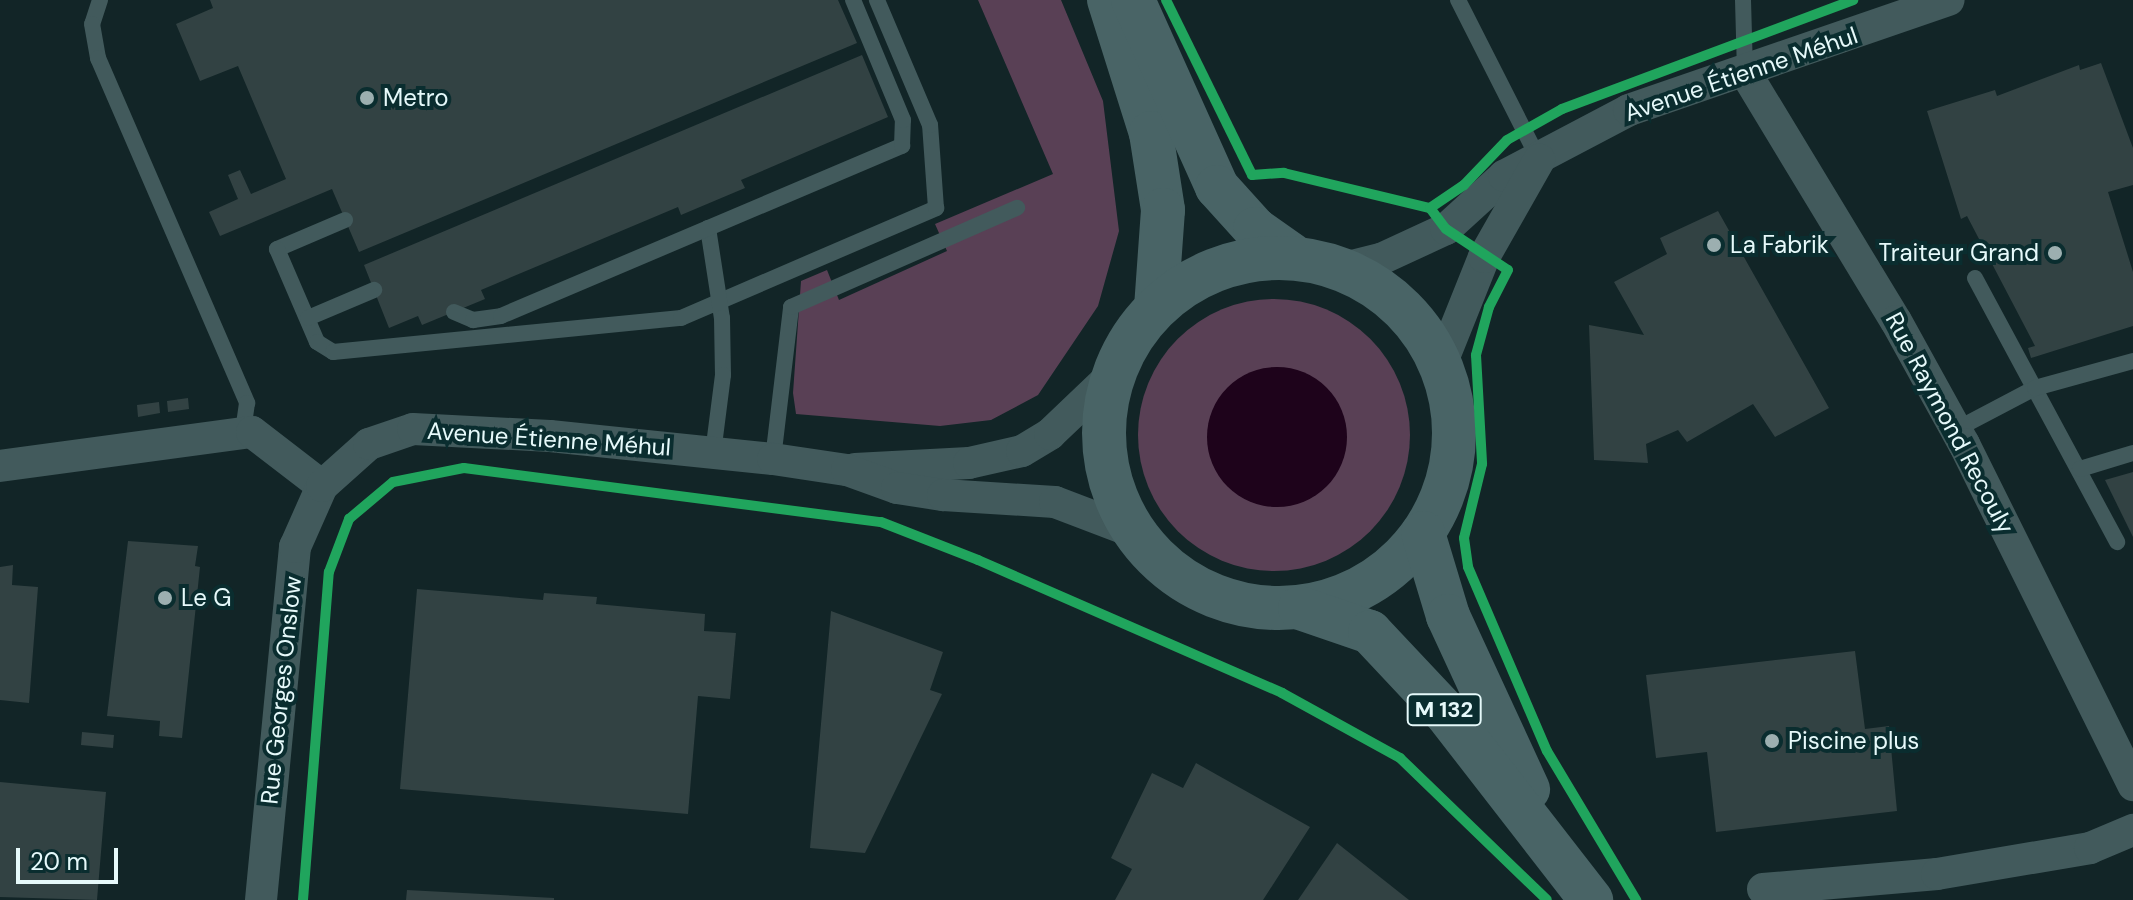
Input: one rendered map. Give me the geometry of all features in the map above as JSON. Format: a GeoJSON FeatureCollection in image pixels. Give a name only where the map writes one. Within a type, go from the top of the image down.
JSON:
{"type":"FeatureCollection","features":[{"type":"Feature","properties":{"kind":"main road"},"geometry":{"type":"LineString","coordinates":[[1109,0],[1151,133],[1163,210],[1156,307]]}},
{"type":"Feature","properties":{"kind":"main road"},"geometry":{"type":"LineString","coordinates":[[1133,0],[1217,187],[1255,229],[1292,255],[1344,268],[1392,299],[1420,330],[1440,367],[1452,410],[1452,455],[1442,496],[1423,533],[1395,565],[1360,589],[1300,608],[1268,608],[1216,597],[1170,571],[1134,532],[1114,492],[1104,447],[1111,376],[1156,307],[1193,279],[1236,262],[1292,255]]}},
{"type":"Feature","properties":{"kind":"main road","name":"M 132"},"geometry":{"type":"LineString","coordinates":[[1423,533],[1448,616],[1557,853]]}},
{"type":"Feature","properties":{"kind":"main road","name":"M 132"},"geometry":{"type":"LineString","coordinates":[[1300,608],[1370,632],[1446,713],[1591,900]]}},
{"type":"Feature","properties":{"kind":"street","name":"Avenue Étienne Méhul"},"geometry":{"type":"LineString","coordinates":[[1344,268],[1381,259],[1446,229],[1504,176],[1629,110],[1949,0]]}},
{"type":"Feature","properties":{"kind":"street","name":"Rue Raymond Recouly"},"geometry":{"type":"LineString","coordinates":[[1745,72],[1896,321],[1955,430],[2133,785]]}},
{"type":"Feature","properties":{"kind":"street"},"geometry":{"type":"LineString","coordinates":[[1440,367],[1484,257],[1539,160]]}},
{"type":"Feature","properties":{"kind":"street","name":"Avenue Étienne Méhul"},"geometry":{"type":"LineString","coordinates":[[847,470],[969,463],[1022,451],[1050,434],[1111,376]]}},
{"type":"Feature","properties":{"kind":"street","name":"Avenue Étienne Méhul"},"geometry":{"type":"LineString","coordinates":[[322,486],[369,444],[413,429],[773,459],[847,470],[912,490],[1055,502],[1134,532]]}},
{"type":"Feature","properties":{"kind":"street"},"geometry":{"type":"LineString","coordinates":[[0,466],[243,432],[260,435],[322,486]]}},
{"type":"Feature","properties":{"kind":"street","name":"Rue Georges Onslow"},"geometry":{"type":"LineString","coordinates":[[261,900],[295,547],[322,486]]}},
{"type":"Feature","properties":{"kind":"street"},"geometry":{"type":"LineString","coordinates":[[1763,889],[1937,874],[2090,848],[2133,830]]}},
{"type":"Feature","properties":{"kind":"street"},"geometry":{"type":"LineString","coordinates":[[1557,853],[1575,900]]}},
{"type":"Feature","properties":{"kind":"lane"},"geometry":{"type":"LineString","coordinates":[[100,0],[92,24],[98,58],[247,403],[243,432]]}},
{"type":"Feature","properties":{"kind":"lane"},"geometry":{"type":"LineString","coordinates":[[345,220],[277,249],[317,342],[333,352],[681,318],[936,208],[930,125],[877,0]]}},
{"type":"Feature","properties":{"kind":"lane"},"geometry":{"type":"LineString","coordinates":[[1458,0],[1539,160]]}},
{"type":"Feature","properties":{"kind":"lane"},"geometry":{"type":"LineString","coordinates":[[1743,0],[1745,72]]}},
{"type":"Feature","properties":{"kind":"lane"},"geometry":{"type":"LineString","coordinates":[[454,312],[473,320],[501,316],[902,146],[903,120],[878,75],[847,1]]}},
{"type":"Feature","properties":{"kind":"lane"},"geometry":{"type":"LineString","coordinates":[[773,459],[791,307],[1017,208]]}},
{"type":"Feature","properties":{"kind":"lane"},"geometry":{"type":"LineString","coordinates":[[708,228],[720,301],[723,375],[713,453]]}},
{"type":"Feature","properties":{"kind":"lane"},"geometry":{"type":"LineString","coordinates":[[1975,278],[2117,542]]}},
{"type":"Feature","properties":{"kind":"lane"},"geometry":{"type":"LineString","coordinates":[[308,318],[374,290]]}},
{"type":"Feature","properties":{"kind":"lane"},"geometry":{"type":"LineString","coordinates":[[1955,430],[2035,388],[2133,361]]}},
{"type":"Feature","properties":{"kind":"lane"},"geometry":{"type":"LineString","coordinates":[[2080,469],[2133,453]]}},
{"type":"Feature","properties":{"kind":"shaded area"},"geometry":{"type":"Polygon","coordinates":[[[978,0],[1061,0],[1103,101],[1119,231],[1098,306],[1038,395],[991,420],[940,426],[796,414],[793,393],[801,281],[827,270],[839,300],[947,251],[935,224],[1053,174],[978,0]]]}},
{"type":"Feature","properties":{"kind":"shaded area"},"geometry":{"type":"Polygon","coordinates":[[[1274,299],[1313,305],[1338,315],[1370,339],[1387,360],[1399,383],[1407,409],[1410,435],[1404,474],[1394,499],[1370,531],[1349,548],[1326,560],[1300,568],[1274,571],[1235,565],[1210,555],[1178,531],[1161,510],[1149,487],[1141,461],[1138,435],[1144,396],[1154,371],[1178,339],[1199,322],[1222,310],[1248,302],[1274,299]]]}},
{"type":"Feature","properties":{"kind":"shaded area"},"geometry":{"type":"Polygon","coordinates":[[[1277,367],[1304,372],[1327,387],[1342,410],[1347,437],[1342,464],[1327,487],[1304,502],[1277,507],[1250,502],[1227,487],[1212,464],[1207,437],[1212,410],[1227,387],[1250,372],[1277,367]]]}},
{"type":"Feature","properties":{"kind":"building"},"geometry":{"type":"Polygon","coordinates":[[[210,0],[838,0],[857,43],[359,252],[332,189],[220,236],[209,212],[238,199],[228,175],[240,170],[251,194],[286,179],[238,66],[200,81],[176,24],[213,8],[210,0]]]}},
{"type":"Feature","properties":{"kind":"building"},"geometry":{"type":"Polygon","coordinates":[[[862,55],[888,117],[741,180],[745,188],[681,215],[678,207],[481,290],[485,299],[422,325],[418,316],[389,328],[364,265],[862,55]]]}},
{"type":"Feature","properties":{"kind":"building"},"geometry":{"type":"Polygon","coordinates":[[[2101,63],[2133,148],[2133,185],[2108,192],[2133,272],[2133,326],[2031,358],[2028,348],[2035,346],[1967,216],[1961,219],[1927,111],[1995,90],[1997,96],[2079,65],[2080,70],[2101,63]]]}},
{"type":"Feature","properties":{"kind":"building"},"geometry":{"type":"Polygon","coordinates":[[[1718,211],[1829,408],[1775,437],[1753,404],[1687,442],[1678,430],[1646,444],[1648,463],[1594,460],[1589,325],[1644,335],[1614,282],[1667,254],[1660,238],[1718,211]]]}},
{"type":"Feature","properties":{"kind":"building"},"geometry":{"type":"Polygon","coordinates":[[[188,398],[189,409],[168,412],[167,401],[188,398]]]}},
{"type":"Feature","properties":{"kind":"building"},"geometry":{"type":"Polygon","coordinates":[[[159,402],[160,413],[138,417],[137,405],[159,402]]]}},
{"type":"Feature","properties":{"kind":"building"},"geometry":{"type":"Polygon","coordinates":[[[2133,472],[2133,537],[2105,480],[2133,472]]]}},
{"type":"Feature","properties":{"kind":"building"},"geometry":{"type":"Polygon","coordinates":[[[128,541],[198,546],[195,566],[200,567],[182,738],[159,736],[160,721],[107,716],[128,541]]]}},
{"type":"Feature","properties":{"kind":"building"},"geometry":{"type":"Polygon","coordinates":[[[13,565],[12,585],[38,587],[29,703],[0,700],[0,567],[13,565]]]}},
{"type":"Feature","properties":{"kind":"building"},"geometry":{"type":"Polygon","coordinates":[[[417,589],[543,600],[544,593],[597,597],[596,604],[705,614],[704,631],[736,633],[730,699],[698,696],[688,814],[400,789],[417,589]]]}},
{"type":"Feature","properties":{"kind":"building"},"geometry":{"type":"Polygon","coordinates":[[[831,611],[943,652],[930,690],[942,694],[865,853],[810,848],[831,611]]]}},
{"type":"Feature","properties":{"kind":"building","name":"Piscine plus"},"geometry":{"type":"Polygon","coordinates":[[[1855,651],[1865,729],[1889,726],[1897,811],[1716,832],[1707,752],[1656,758],[1646,675],[1855,651]]]}},
{"type":"Feature","properties":{"kind":"building"},"geometry":{"type":"Polygon","coordinates":[[[82,732],[114,735],[113,748],[81,745],[82,732]]]}},
{"type":"Feature","properties":{"kind":"building"},"geometry":{"type":"Polygon","coordinates":[[[1196,763],[1310,827],[1263,900],[1115,900],[1132,869],[1111,858],[1152,773],[1183,788],[1196,763]]]}},
{"type":"Feature","properties":{"kind":"building"},"geometry":{"type":"Polygon","coordinates":[[[0,782],[106,792],[97,900],[0,897],[0,782]]]}},
{"type":"Feature","properties":{"kind":"building"},"geometry":{"type":"Polygon","coordinates":[[[1337,843],[1409,900],[1298,900],[1337,843]]]}},
{"type":"Feature","properties":{"kind":"building"},"geometry":{"type":"Polygon","coordinates":[[[407,890],[554,898],[554,900],[406,900],[407,890]]]}},
{"type":"Feature","properties":{"kind":"cycle path"},"geometry":{"type":"LineString","coordinates":[[1166,0],[1252,175],[1284,173],[1430,208],[1446,229],[1508,270],[1489,307],[1476,355],[1482,464],[1464,538],[1468,567],[1547,751],[1636,900]]}},
{"type":"Feature","properties":{"kind":"cycle path"},"geometry":{"type":"LineString","coordinates":[[1430,208],[1464,185],[1507,140],[1562,109],[1853,0]]}},
{"type":"Feature","properties":{"kind":"cycle path"},"geometry":{"type":"LineString","coordinates":[[303,900],[329,572],[349,519],[393,482],[464,468],[881,522],[978,560],[1282,693],[1400,758],[1547,900]]}},
{"type":"Feature","properties":{"kind":"place","name":"Metro"},"geometry":{"type":"Point","coordinates":[367,98]}},
{"type":"Feature","properties":{"kind":"place","name":"La Fabrik"},"geometry":{"type":"Point","coordinates":[1714,245]}},
{"type":"Feature","properties":{"kind":"place","name":"Traiteur Grand"},"geometry":{"type":"Point","coordinates":[2055,253]}},
{"type":"Feature","properties":{"kind":"place","name":"Le G"},"geometry":{"type":"Point","coordinates":[165,598]}},
{"type":"Feature","properties":{"kind":"place","name":"Piscine plus"},"geometry":{"type":"Point","coordinates":[1772,741]}}]}
